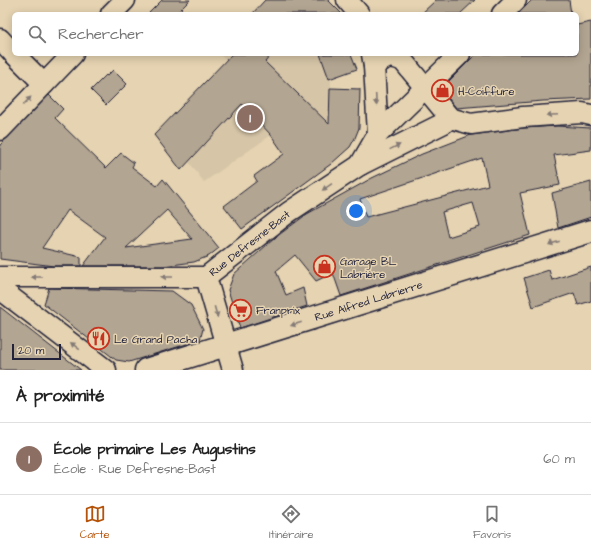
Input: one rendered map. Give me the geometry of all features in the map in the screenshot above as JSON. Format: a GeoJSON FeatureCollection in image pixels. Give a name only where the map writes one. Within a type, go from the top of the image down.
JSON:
{"type":"FeatureCollection","features":[{"type":"Feature","properties":{"kind":"main road","name":"Rue Alfred Labrierre"},"geometry":{"type":"LineString","coordinates":[[146,370],[591,231]]}},
{"type":"Feature","properties":{"kind":"street"},"geometry":{"type":"LineString","coordinates":[[113,12],[125,0]]}},
{"type":"Feature","properties":{"kind":"street"},"geometry":{"type":"LineString","coordinates":[[347,0],[357,12]]}},
{"type":"Feature","properties":{"kind":"street"},"geometry":{"type":"LineString","coordinates":[[504,12],[516,0]]}},
{"type":"Feature","properties":{"kind":"street"},"geometry":{"type":"LineString","coordinates":[[0,39],[12,52]]}},
{"type":"Feature","properties":{"kind":"street"},"geometry":{"type":"LineString","coordinates":[[16,56],[44,84]]}},
{"type":"Feature","properties":{"kind":"street"},"geometry":{"type":"LineString","coordinates":[[0,130],[71,56]]}},
{"type":"Feature","properties":{"kind":"street"},"geometry":{"type":"LineString","coordinates":[[360,165],[378,134],[458,56]]}},
{"type":"Feature","properties":{"kind":"street"},"geometry":{"type":"LineString","coordinates":[[378,134],[373,60],[394,57],[403,61],[450,118],[470,124],[523,116],[582,113],[591,115]]}},
{"type":"Feature","properties":{"kind":"street","name":"Rue Defresne-Bast"},"geometry":{"type":"LineString","coordinates":[[0,277],[206,278],[289,212],[360,165],[444,123],[450,118]]}},
{"type":"Feature","properties":{"kind":"street"},"geometry":{"type":"LineString","coordinates":[[206,278],[233,370]]}},
{"type":"Feature","properties":{"kind":"street"},"geometry":{"type":"LineString","coordinates":[[0,289],[106,370]]}},
{"type":"Feature","properties":{"kind":"shaded area"},"geometry":{"type":"Polygon","coordinates":[[[221,56],[352,56],[357,69],[331,79],[330,116],[326,128],[287,159],[271,135],[204,182],[189,162],[181,170],[154,135],[226,60],[221,56]]]}},
{"type":"Feature","properties":{"kind":"building"},"geometry":{"type":"Polygon","coordinates":[[[162,0],[190,0],[178,12],[150,12],[162,0]]]}},
{"type":"Feature","properties":{"kind":"building"},"geometry":{"type":"Polygon","coordinates":[[[265,0],[328,0],[340,12],[254,12],[265,0]]]}},
{"type":"Feature","properties":{"kind":"building"},"geometry":{"type":"Polygon","coordinates":[[[436,0],[475,0],[462,12],[423,12],[436,0]]]}},
{"type":"Feature","properties":{"kind":"building"},"geometry":{"type":"Polygon","coordinates":[[[532,0],[569,0],[571,12],[520,12],[532,0]]]}},
{"type":"Feature","properties":{"kind":"building"},"geometry":{"type":"Polygon","coordinates":[[[591,22],[591,99],[456,108],[441,89],[474,56],[579,56],[579,25],[591,22]]]}},
{"type":"Feature","properties":{"kind":"building"},"geometry":{"type":"Polygon","coordinates":[[[230,56],[270,56],[265,62],[329,124],[330,88],[360,89],[359,128],[350,147],[331,164],[242,229],[224,206],[257,181],[254,176],[284,154],[271,135],[242,104],[181,170],[154,135],[230,56]]]}},
{"type":"Feature","properties":{"kind":"building"},"geometry":{"type":"Polygon","coordinates":[[[321,56],[352,56],[357,69],[329,79],[321,56]]]}},
{"type":"Feature","properties":{"kind":"building"},"geometry":{"type":"Polygon","coordinates":[[[113,70],[127,84],[106,105],[91,90],[113,70]]]}},
{"type":"Feature","properties":{"kind":"building"},"geometry":{"type":"Polygon","coordinates":[[[49,95],[63,109],[55,118],[106,168],[121,153],[134,163],[132,167],[157,186],[163,179],[219,248],[209,256],[194,262],[163,266],[83,266],[105,237],[68,210],[42,248],[81,257],[81,266],[54,266],[0,259],[0,145],[49,95]],[[167,210],[126,248],[192,239],[167,210]]]}},
{"type":"Feature","properties":{"kind":"building"},"geometry":{"type":"Polygon","coordinates":[[[557,126],[591,128],[591,150],[554,155],[560,185],[520,193],[530,235],[341,296],[333,273],[316,281],[295,255],[276,271],[286,295],[303,288],[307,306],[240,328],[228,290],[234,274],[276,237],[307,214],[372,178],[422,154],[471,135],[524,128],[557,126]],[[482,158],[360,199],[366,217],[488,185],[482,158]],[[473,203],[442,212],[448,237],[480,227],[473,203]]]}},
{"type":"Feature","properties":{"kind":"building"},"geometry":{"type":"Polygon","coordinates":[[[591,182],[591,217],[558,228],[552,193],[591,182]]]}},
{"type":"Feature","properties":{"kind":"building"},"geometry":{"type":"Polygon","coordinates":[[[591,267],[591,301],[578,305],[574,293],[533,307],[524,278],[549,270],[552,280],[591,267]]]}},
{"type":"Feature","properties":{"kind":"building"},"geometry":{"type":"Polygon","coordinates":[[[49,288],[172,291],[191,305],[203,329],[200,340],[129,362],[116,360],[44,304],[49,288]]]}},
{"type":"Feature","properties":{"kind":"building"},"geometry":{"type":"Polygon","coordinates":[[[0,307],[50,346],[81,370],[0,370],[0,307]]]}},
{"type":"Feature","properties":{"kind":"place","name":"H-Coiffure"},"geometry":{"type":"Point","coordinates":[443,91]}},
{"type":"Feature","properties":{"kind":"place","name":"École primaire Les Augustins"},"geometry":{"type":"Point","coordinates":[250,118]}},
{"type":"Feature","properties":{"kind":"place","name":"Garage BL Labrière"},"geometry":{"type":"Point","coordinates":[325,267]}},
{"type":"Feature","properties":{"kind":"place","name":"Franprix"},"geometry":{"type":"Point","coordinates":[240,310]}},
{"type":"Feature","properties":{"kind":"place","name":"Le Grand Pacha"},"geometry":{"type":"Point","coordinates":[98,339]}}]}
